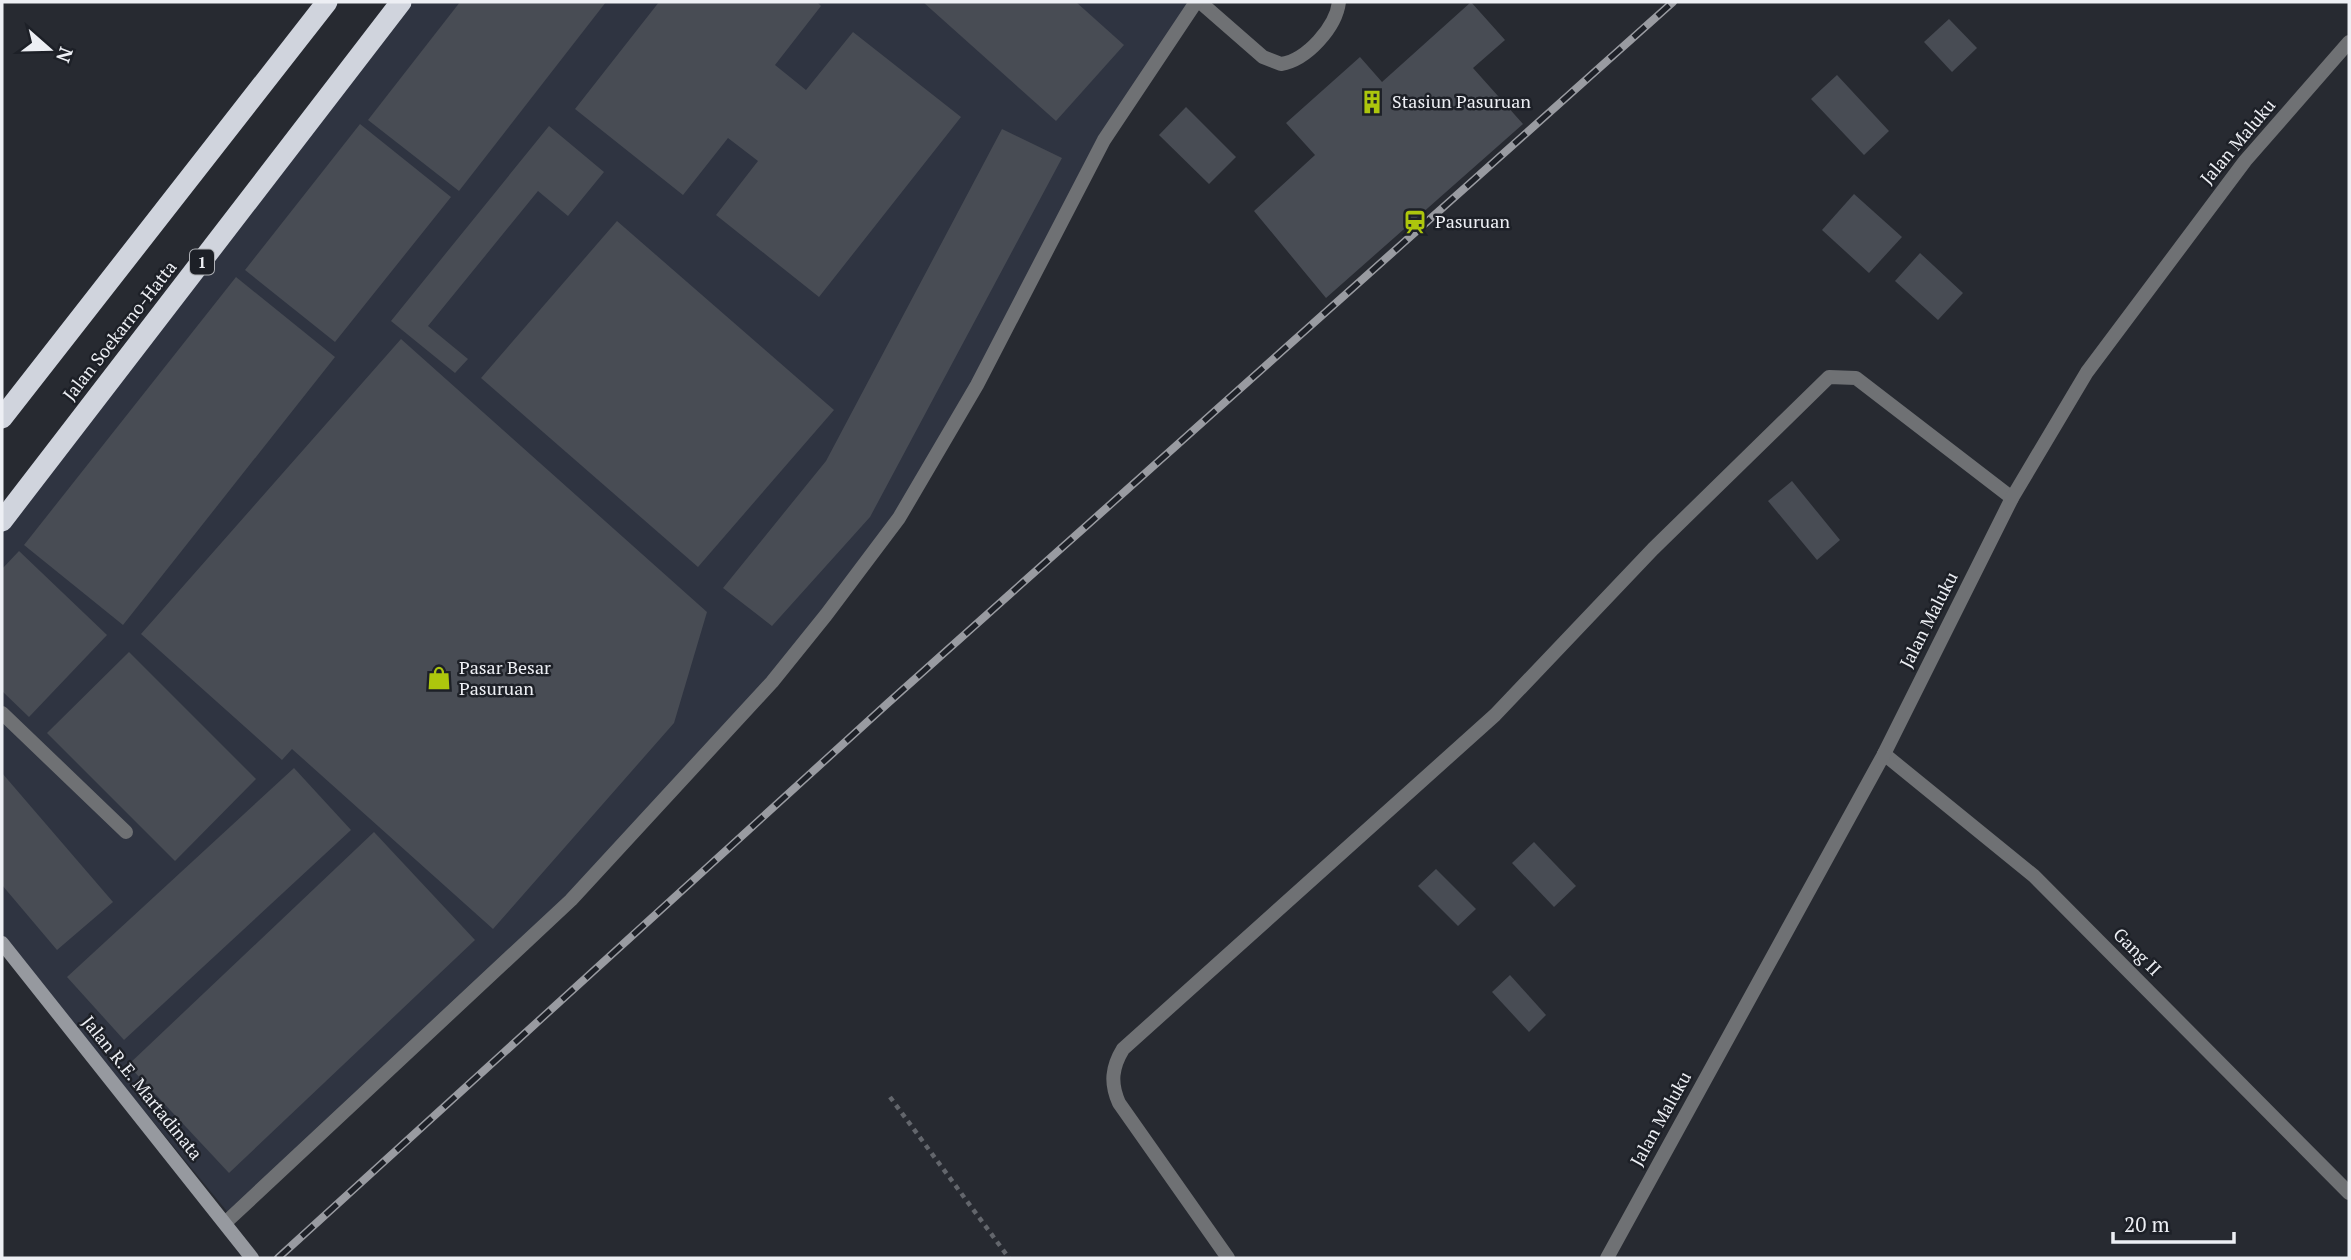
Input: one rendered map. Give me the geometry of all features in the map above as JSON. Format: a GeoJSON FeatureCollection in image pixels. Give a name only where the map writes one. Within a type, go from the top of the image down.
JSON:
{"type":"FeatureCollection","features":[{"type":"Feature","properties":{"kind":"highway"},"geometry":{"type":"LineString","coordinates":[[2,418],[327,2]]}},
{"type":"Feature","properties":{"kind":"highway","name":"Jalan Soekarno-Hatta"},"geometry":{"type":"LineString","coordinates":[[2,521],[401,2]]}},
{"type":"Feature","properties":{"kind":"street"},"geometry":{"type":"LineString","coordinates":[[225,1223],[571,900],[772,682],[826,615],[899,518],[977,385],[1104,140],[1198,2],[1263,57],[1281,64],[1302,55],[1320,38],[1338,14],[1339,2]]}},
{"type":"Feature","properties":{"kind":"street","name":"Jalan Maluku"},"geometry":{"type":"LineString","coordinates":[[1607,1258],[1884,754],[2012,498],[2087,372],[2245,161],[2349,42]]}},
{"type":"Feature","properties":{"kind":"street"},"geometry":{"type":"LineString","coordinates":[[1228,1258],[1119,1103],[1113,1079],[1115,1062],[1123,1049],[1495,715],[1653,549],[1829,377],[1856,379],[2012,498]]}},
{"type":"Feature","properties":{"kind":"street"},"geometry":{"type":"LineString","coordinates":[[2,713],[126,832]]}},
{"type":"Feature","properties":{"kind":"street","name":"Gang II"},"geometry":{"type":"LineString","coordinates":[[1884,754],[2034,876],[2349,1192]]}},
{"type":"Feature","properties":{"kind":"street","name":"Jalan R.E. Martadinata"},"geometry":{"type":"LineString","coordinates":[[2,943],[252,1258]]}},
{"type":"Feature","properties":{"kind":"path"},"geometry":{"type":"LineString","coordinates":[[890,1097],[1009,1258]]}},
{"type":"Feature","properties":{"kind":"shaded area"},"geometry":{"type":"Polygon","coordinates":[[[403,2],[1195,2],[1097,145],[969,388],[887,527],[775,678],[594,872],[230,1215],[2,938],[2,526],[403,2]]]}},
{"type":"Feature","properties":{"kind":"building"},"geometry":{"type":"Polygon","coordinates":[[[460,2],[606,2],[459,191],[368,120],[460,2]]]}},
{"type":"Feature","properties":{"kind":"building"},"geometry":{"type":"Polygon","coordinates":[[[659,2],[817,2],[821,6],[775,65],[806,90],[853,32],[961,117],[819,297],[716,215],[758,161],[728,138],[683,195],[575,109],[659,2]]]}},
{"type":"Feature","properties":{"kind":"building"},"geometry":{"type":"Polygon","coordinates":[[[923,2],[1076,2],[1124,45],[1056,121],[923,2]]]}},
{"type":"Feature","properties":{"kind":"building"},"geometry":{"type":"Polygon","coordinates":[[[1471,2],[1505,40],[1473,68],[1523,124],[1326,298],[1254,211],[1315,155],[1286,123],[1360,57],[1382,82],[1471,2]]]}},
{"type":"Feature","properties":{"kind":"building"},"geometry":{"type":"Polygon","coordinates":[[[1949,19],[1977,48],[1952,72],[1924,42],[1949,19]]]}},
{"type":"Feature","properties":{"kind":"building"},"geometry":{"type":"Polygon","coordinates":[[[1837,75],[1889,131],[1864,155],[1811,99],[1837,75]]]}},
{"type":"Feature","properties":{"kind":"building"},"geometry":{"type":"Polygon","coordinates":[[[1186,107],[1236,157],[1209,184],[1159,135],[1186,107]]]}},
{"type":"Feature","properties":{"kind":"building"},"geometry":{"type":"Polygon","coordinates":[[[360,124],[451,197],[335,342],[245,270],[360,124]]]}},
{"type":"Feature","properties":{"kind":"building"},"geometry":{"type":"Polygon","coordinates":[[[549,126],[604,172],[568,216],[538,191],[428,326],[468,359],[455,373],[391,321],[549,126]]]}},
{"type":"Feature","properties":{"kind":"building"},"geometry":{"type":"Polygon","coordinates":[[[1002,129],[1062,158],[870,517],[772,626],[723,588],[826,461],[1002,129]]]}},
{"type":"Feature","properties":{"kind":"building"},"geometry":{"type":"Polygon","coordinates":[[[1854,194],[1902,237],[1869,273],[1822,230],[1854,194]]]}},
{"type":"Feature","properties":{"kind":"building"},"geometry":{"type":"Polygon","coordinates":[[[617,221],[834,410],[698,567],[481,378],[617,221]]]}},
{"type":"Feature","properties":{"kind":"building"},"geometry":{"type":"Polygon","coordinates":[[[1920,253],[1963,293],[1938,320],[1895,281],[1920,253]]]}},
{"type":"Feature","properties":{"kind":"building"},"geometry":{"type":"Polygon","coordinates":[[[236,277],[335,357],[123,625],[24,545],[236,277]]]}},
{"type":"Feature","properties":{"kind":"building","name":"Pasar Besar Pasuruan"},"geometry":{"type":"Polygon","coordinates":[[[401,339],[707,612],[674,723],[493,929],[292,749],[282,760],[141,634],[401,339]]]}},
{"type":"Feature","properties":{"kind":"building"},"geometry":{"type":"Polygon","coordinates":[[[1792,481],[1840,540],[1817,560],[1768,501],[1792,481]]]}},
{"type":"Feature","properties":{"kind":"building"},"geometry":{"type":"Polygon","coordinates":[[[19,551],[107,635],[29,717],[2,691],[2,569],[19,551]]]}},
{"type":"Feature","properties":{"kind":"building"},"geometry":{"type":"Polygon","coordinates":[[[129,652],[256,779],[175,861],[47,733],[129,652]]]}},
{"type":"Feature","properties":{"kind":"building"},"geometry":{"type":"Polygon","coordinates":[[[294,768],[351,830],[124,1040],[67,977],[294,768]]]}},
{"type":"Feature","properties":{"kind":"building"},"geometry":{"type":"Polygon","coordinates":[[[2,773],[113,902],[57,950],[2,885],[2,773]]]}},
{"type":"Feature","properties":{"kind":"building"},"geometry":{"type":"Polygon","coordinates":[[[374,832],[475,940],[229,1173],[128,1065],[374,832]]]}},
{"type":"Feature","properties":{"kind":"building"},"geometry":{"type":"Polygon","coordinates":[[[1534,842],[1576,886],[1554,907],[1512,863],[1534,842]]]}},
{"type":"Feature","properties":{"kind":"building"},"geometry":{"type":"Polygon","coordinates":[[[1436,869],[1476,909],[1458,926],[1418,886],[1436,869]]]}},
{"type":"Feature","properties":{"kind":"building"},"geometry":{"type":"Polygon","coordinates":[[[1510,975],[1546,1015],[1529,1032],[1492,992],[1510,975]]]}},
{"type":"Feature","properties":{"kind":"railway"},"geometry":{"type":"LineString","coordinates":[[278,1258],[888,703],[1673,2]]}},
{"type":"Feature","properties":{"kind":"place","name":"Stasiun Pasuruan"},"geometry":{"type":"Point","coordinates":[1372,102]}},
{"type":"Feature","properties":{"kind":"place","name":"Pasuruan"},"geometry":{"type":"Point","coordinates":[1415,222]}},
{"type":"Feature","properties":{"kind":"place","name":"Pasar Besar Pasuruan"},"geometry":{"type":"Point","coordinates":[439,678]}}]}
